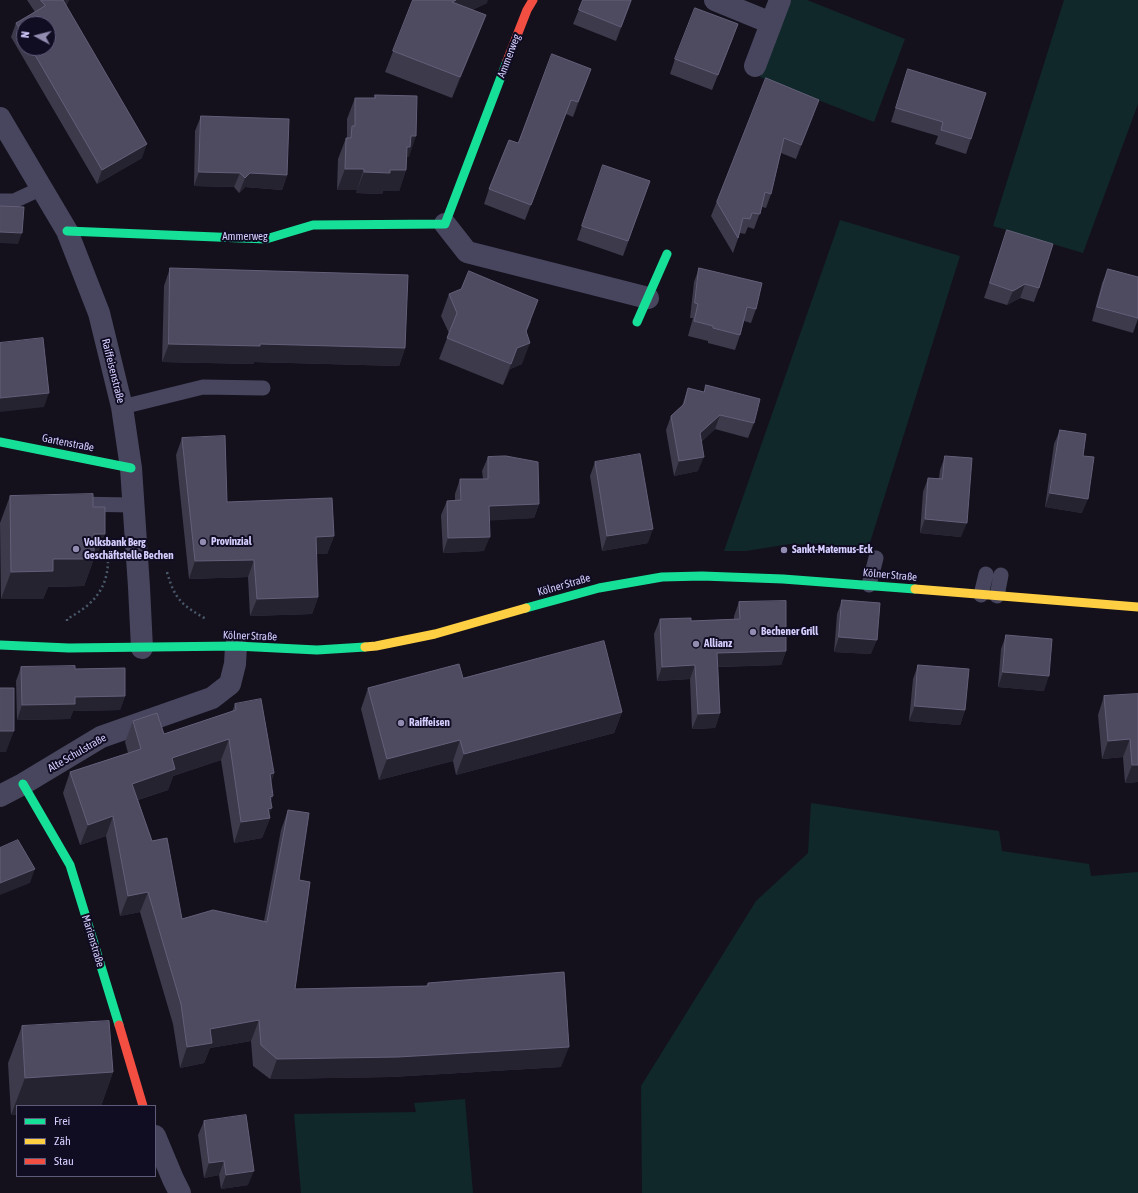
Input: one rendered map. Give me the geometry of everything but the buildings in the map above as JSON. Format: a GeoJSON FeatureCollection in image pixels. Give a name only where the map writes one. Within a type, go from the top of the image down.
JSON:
{"type":"FeatureCollection","features":[{"type":"Feature","properties":{"kind":"street","name":"Ammerweg"},"geometry":{"type":"LineString","coordinates":[[67,231],[266,239],[313,225],[445,224],[527,10],[533,0]]}},
{"type":"Feature","properties":{"kind":"street"},"geometry":{"type":"LineString","coordinates":[[715,0],[772,23]]}},
{"type":"Feature","properties":{"kind":"street"},"geometry":{"type":"LineString","coordinates":[[755,66],[780,0]]}},
{"type":"Feature","properties":{"kind":"street","name":"Raiffeisenstraße"},"geometry":{"type":"LineString","coordinates":[[0,119],[67,231],[99,314],[122,407],[131,468],[142,648]]}},
{"type":"Feature","properties":{"kind":"street"},"geometry":{"type":"LineString","coordinates":[[445,224],[467,252],[648,298]]}},
{"type":"Feature","properties":{"kind":"street"},"geometry":{"type":"LineString","coordinates":[[637,322],[667,254]]}},
{"type":"Feature","properties":{"kind":"street","name":"Gartenstraße"},"geometry":{"type":"LineString","coordinates":[[0,442],[131,468]]}},
{"type":"Feature","properties":{"kind":"street","name":"Kölner Straße"},"geometry":{"type":"LineString","coordinates":[[0,645],[69,648],[236,646],[317,650],[376,646],[435,634],[599,588],[662,577],[749,577],[1138,607]]}},
{"type":"Feature","properties":{"kind":"street","name":"Alte Schulstraße"},"geometry":{"type":"LineString","coordinates":[[0,796],[23,784],[101,737],[212,698],[230,684],[235,664],[236,646]]}},
{"type":"Feature","properties":{"kind":"street","name":"Marienstraße"},"geometry":{"type":"LineString","coordinates":[[23,784],[70,865],[143,1105]]}},
{"type":"Feature","properties":{"kind":"street"},"geometry":{"type":"LineString","coordinates":[[156,1138],[180,1193]]}},
{"type":"Feature","properties":{"kind":"lane"},"geometry":{"type":"LineString","coordinates":[[0,201],[14,201],[42,188]]}},
{"type":"Feature","properties":{"kind":"lane"},"geometry":{"type":"LineString","coordinates":[[122,407],[203,387],[263,388]]}},
{"type":"Feature","properties":{"kind":"lane"},"geometry":{"type":"LineString","coordinates":[[64,504],[133,505]]}},
{"type":"Feature","properties":{"kind":"lane"},"geometry":{"type":"LineString","coordinates":[[868,585],[876,558]]}},
{"type":"Feature","properties":{"kind":"lane"},"geometry":{"type":"LineString","coordinates":[[982,595],[986,574]]}},
{"type":"Feature","properties":{"kind":"lane"},"geometry":{"type":"LineString","coordinates":[[997,596],[1001,575]]}},
{"type":"Feature","properties":{"kind":"path"},"geometry":{"type":"LineString","coordinates":[[69,648],[67,619],[82,610],[94,599],[103,586],[108,570],[108,547]]}},
{"type":"Feature","properties":{"kind":"path"},"geometry":{"type":"LineString","coordinates":[[96,553],[108,554]]}},
{"type":"Feature","properties":{"kind":"green space"},"geometry":{"type":"Polygon","coordinates":[[[791,0],[807,0],[905,39],[874,122],[760,77],[791,0]]]}},
{"type":"Feature","properties":{"kind":"green space"},"geometry":{"type":"Polygon","coordinates":[[[1064,0],[1138,0],[1138,104],[1083,253],[993,226],[1064,0]]]}},
{"type":"Feature","properties":{"kind":"green space"},"geometry":{"type":"Polygon","coordinates":[[[840,220],[960,256],[867,552],[841,546],[790,544],[746,551],[724,551],[840,220]]]}},
{"type":"Feature","properties":{"kind":"green space"},"geometry":{"type":"Polygon","coordinates":[[[811,803],[999,831],[1002,851],[1089,864],[1091,876],[1138,872],[1138,1193],[642,1193],[641,1086],[756,901],[808,853],[811,803]]]}},
{"type":"Feature","properties":{"kind":"green space"},"geometry":{"type":"Polygon","coordinates":[[[465,1099],[473,1193],[301,1193],[294,1114],[416,1112],[414,1103],[465,1099]]]}},
{"type":"Feature","properties":{"kind":"traffic: fast"},"geometry":{"type":"LineString","coordinates":[[67,231],[266,239],[313,225],[445,224],[507,61]]}},
{"type":"Feature","properties":{"kind":"traffic: fast"},"geometry":{"type":"LineString","coordinates":[[637,322],[667,254]]}},
{"type":"Feature","properties":{"kind":"traffic: fast"},"geometry":{"type":"LineString","coordinates":[[0,442],[131,468]]}},
{"type":"Feature","properties":{"kind":"traffic: fast"},"geometry":{"type":"LineString","coordinates":[[526,608],[599,588],[662,577],[702,576],[783,579],[915,589]]}},
{"type":"Feature","properties":{"kind":"traffic: fast"},"geometry":{"type":"LineString","coordinates":[[0,645],[69,648],[236,646],[317,650],[365,647]]}},
{"type":"Feature","properties":{"kind":"traffic: fast"},"geometry":{"type":"LineString","coordinates":[[23,784],[70,865],[119,1025]]}},
{"type":"Feature","properties":{"kind":"traffic: slow"},"geometry":{"type":"LineString","coordinates":[[915,589],[1138,607]]}},
{"type":"Feature","properties":{"kind":"traffic: slow"},"geometry":{"type":"LineString","coordinates":[[365,647],[435,634],[526,608]]}},
{"type":"Feature","properties":{"kind":"traffic: jam"},"geometry":{"type":"LineString","coordinates":[[507,61],[527,10],[533,0]]}},
{"type":"Feature","properties":{"kind":"traffic: jam"},"geometry":{"type":"LineString","coordinates":[[119,1025],[143,1105]]}},
{"type":"Feature","properties":{"kind":"place","name":"Provinzial"},"geometry":{"type":"Point","coordinates":[203,542]}},
{"type":"Feature","properties":{"kind":"place","name":"Volksbank Berg Geschäftstelle Bechen"},"geometry":{"type":"Point","coordinates":[76,549]}},
{"type":"Feature","properties":{"kind":"place","name":"Sankt-Maternus-Eck"},"geometry":{"type":"Point","coordinates":[784,550]}},
{"type":"Feature","properties":{"kind":"place","name":"Bechener Grill"},"geometry":{"type":"Point","coordinates":[753,632]}},
{"type":"Feature","properties":{"kind":"place","name":"Allianz"},"geometry":{"type":"Point","coordinates":[696,644]}},
{"type":"Feature","properties":{"kind":"place","name":"Raiffeisen"},"geometry":{"type":"Point","coordinates":[401,723]}}]}
